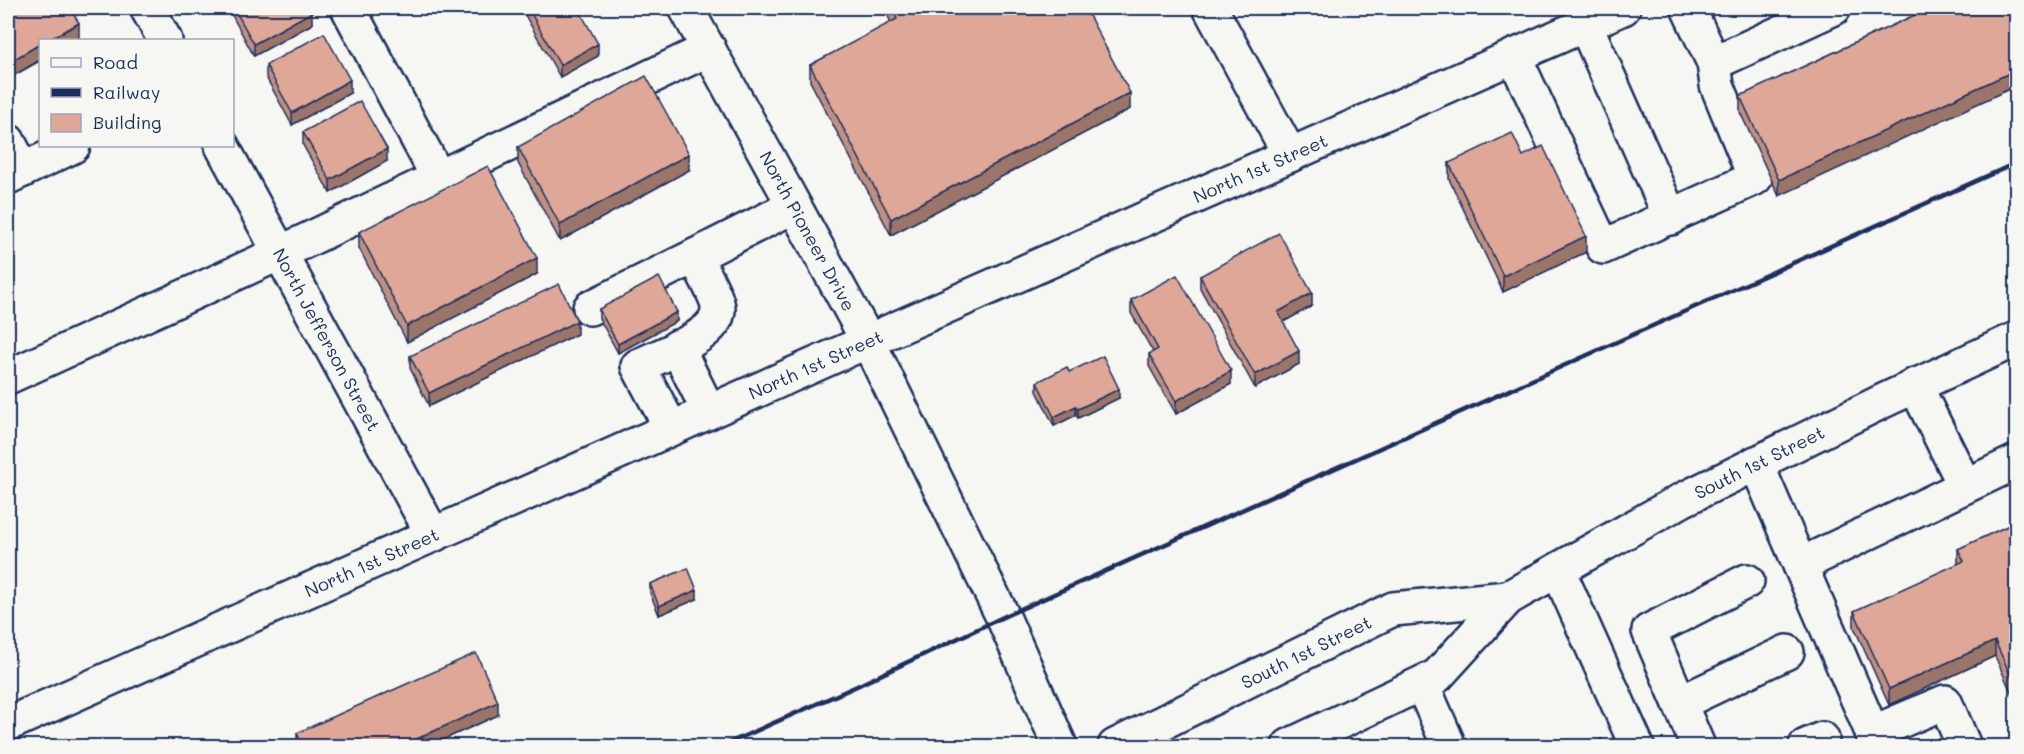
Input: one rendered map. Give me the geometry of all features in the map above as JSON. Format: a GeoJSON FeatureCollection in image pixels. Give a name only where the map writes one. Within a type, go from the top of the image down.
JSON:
{"type":"FeatureCollection","features":[{"type":"Feature","properties":{"kind":"main road"},"geometry":{"type":"LineString","coordinates":[[147,8],[164,39]]}},
{"type":"Feature","properties":{"kind":"main road"},"geometry":{"type":"LineString","coordinates":[[348,8],[438,177]]}},
{"type":"Feature","properties":{"kind":"main road","name":"North Pioneer Drive"},"geometry":{"type":"LineString","coordinates":[[686,8],[867,341],[1003,617],[1060,747]]}},
{"type":"Feature","properties":{"kind":"main road"},"geometry":{"type":"LineString","coordinates":[[1210,8],[1290,155]]}},
{"type":"Feature","properties":{"kind":"main road","name":"North 1st Street"},"geometry":{"type":"LineString","coordinates":[[8,724],[867,341],[1623,8]]}},
{"type":"Feature","properties":{"kind":"main road"},"geometry":{"type":"LineString","coordinates":[[1514,56],[1603,247],[1755,178],[1717,85],[1714,63],[1688,8]]}},
{"type":"Feature","properties":{"kind":"main road"},"geometry":{"type":"LineString","coordinates":[[1714,63],[1833,8]]}},
{"type":"Feature","properties":{"kind":"main road"},"geometry":{"type":"LineString","coordinates":[[1585,24],[1671,218]]}},
{"type":"Feature","properties":{"kind":"main road"},"geometry":{"type":"LineString","coordinates":[[8,377],[280,253],[709,49]]}},
{"type":"Feature","properties":{"kind":"main road"},"geometry":{"type":"LineString","coordinates":[[8,141],[15,173],[71,147]]}},
{"type":"Feature","properties":{"kind":"main road","name":"North Jefferson Street"},"geometry":{"type":"LineString","coordinates":[[223,147],[433,535]]}},
{"type":"Feature","properties":{"kind":"main road"},"geometry":{"type":"LineString","coordinates":[[590,308],[794,206]]}},
{"type":"Feature","properties":{"kind":"main road"},"geometry":{"type":"LineString","coordinates":[[671,428],[638,366],[705,333],[716,320],[718,307],[695,256]]}},
{"type":"Feature","properties":{"kind":"main road","name":"South 1st Street"},"geometry":{"type":"LineString","coordinates":[[1290,747],[1437,676],[1508,598],[1682,500],[1915,385],[2016,339]]}},
{"type":"Feature","properties":{"kind":"main road"},"geometry":{"type":"LineString","coordinates":[[677,347],[709,412]]}},
{"type":"Feature","properties":{"kind":"main road"},"geometry":{"type":"LineString","coordinates":[[1915,385],[1965,486]]}},
{"type":"Feature","properties":{"kind":"main road"},"geometry":{"type":"LineString","coordinates":[[1800,565],[2016,462]]}},
{"type":"Feature","properties":{"kind":"main road"},"geometry":{"type":"LineString","coordinates":[[1756,463],[1875,740],[1945,702],[1964,747]]}},
{"type":"Feature","properties":{"kind":"main road"},"geometry":{"type":"LineString","coordinates":[[1558,570],[1637,747]]}},
{"type":"Feature","properties":{"kind":"main road"},"geometry":{"type":"LineString","coordinates":[[1698,747],[1649,631],[1747,581]]}},
{"type":"Feature","properties":{"kind":"main road","name":"South 1st Street"},"geometry":{"type":"LineString","coordinates":[[1115,747],[1393,609],[1508,598]]}},
{"type":"Feature","properties":{"kind":"main road"},"geometry":{"type":"LineString","coordinates":[[1680,703],[1787,652]]}},
{"type":"Feature","properties":{"kind":"main road"},"geometry":{"type":"LineString","coordinates":[[1422,684],[1449,747]]}},
{"type":"Feature","properties":{"kind":"building"},"geometry":{"type":"Polygon","coordinates":[[[8,8],[70,8],[79,23],[50,39],[39,39],[39,45],[13,60],[8,51],[8,8]]]}},
{"type":"Feature","properties":{"kind":"building"},"geometry":{"type":"Polygon","coordinates":[[[234,8],[310,8],[312,12],[254,44],[234,8]]]}},
{"type":"Feature","properties":{"kind":"building"},"geometry":{"type":"Polygon","coordinates":[[[528,8],[578,8],[598,44],[560,65],[528,8]]]}},
{"type":"Feature","properties":{"kind":"building"},"geometry":{"type":"Polygon","coordinates":[[[891,8],[1085,8],[1130,93],[891,219],[810,65],[897,19],[891,8]]]}},
{"type":"Feature","properties":{"kind":"building"},"geometry":{"type":"Polygon","coordinates":[[[1930,8],[2016,8],[2016,70],[1779,180],[1740,96],[1930,8]]]}},
{"type":"Feature","properties":{"kind":"building"},"geometry":{"type":"Polygon","coordinates":[[[324,33],[350,80],[292,113],[266,65],[324,33]]]}},
{"type":"Feature","properties":{"kind":"building"},"geometry":{"type":"Polygon","coordinates":[[[646,76],[689,154],[560,225],[518,147],[646,76]]]}},
{"type":"Feature","properties":{"kind":"building"},"geometry":{"type":"Polygon","coordinates":[[[360,101],[387,149],[330,180],[303,132],[360,101]]]}},
{"type":"Feature","properties":{"kind":"building"},"geometry":{"type":"Polygon","coordinates":[[[1512,133],[1523,156],[1543,146],[1586,236],[1503,276],[1449,163],[1512,133]]]}},
{"type":"Feature","properties":{"kind":"building"},"geometry":{"type":"Polygon","coordinates":[[[488,166],[537,258],[407,326],[359,232],[488,166]]]}},
{"type":"Feature","properties":{"kind":"building"},"geometry":{"type":"Polygon","coordinates":[[[1279,233],[1312,293],[1278,312],[1299,351],[1255,375],[1200,276],[1279,233]]]}},
{"type":"Feature","properties":{"kind":"building"},"geometry":{"type":"Polygon","coordinates":[[[1177,275],[1231,371],[1176,401],[1149,354],[1158,349],[1131,300],[1177,275]]]}},
{"type":"Feature","properties":{"kind":"building"},"geometry":{"type":"Polygon","coordinates":[[[659,277],[677,312],[618,344],[599,309],[659,277]]]}},
{"type":"Feature","properties":{"kind":"building"},"geometry":{"type":"Polygon","coordinates":[[[559,284],[577,321],[429,393],[410,356],[559,284]]]}},
{"type":"Feature","properties":{"kind":"building"},"geometry":{"type":"Polygon","coordinates":[[[1103,356],[1119,389],[1078,409],[1076,406],[1054,417],[1037,382],[1067,367],[1069,372],[1103,356]]]}},
{"type":"Feature","properties":{"kind":"building"},"geometry":{"type":"Polygon","coordinates":[[[2016,522],[2016,687],[1995,641],[1889,689],[1854,611],[1964,561],[1958,549],[2016,522]]]}},
{"type":"Feature","properties":{"kind":"building"},"geometry":{"type":"Polygon","coordinates":[[[688,568],[697,590],[659,606],[650,584],[688,568]]]}},
{"type":"Feature","properties":{"kind":"building"},"geometry":{"type":"Polygon","coordinates":[[[476,653],[498,702],[399,747],[303,747],[297,733],[476,653]]]}},
{"type":"Feature","properties":{"kind":"building"},"geometry":{"type":"Polygon","coordinates":[[[1602,739],[1605,747],[1584,747],[1602,739]]]}},
{"type":"Feature","properties":{"kind":"railway"},"geometry":{"type":"LineString","coordinates":[[722,746],[1003,617],[2016,163]]}}]}
